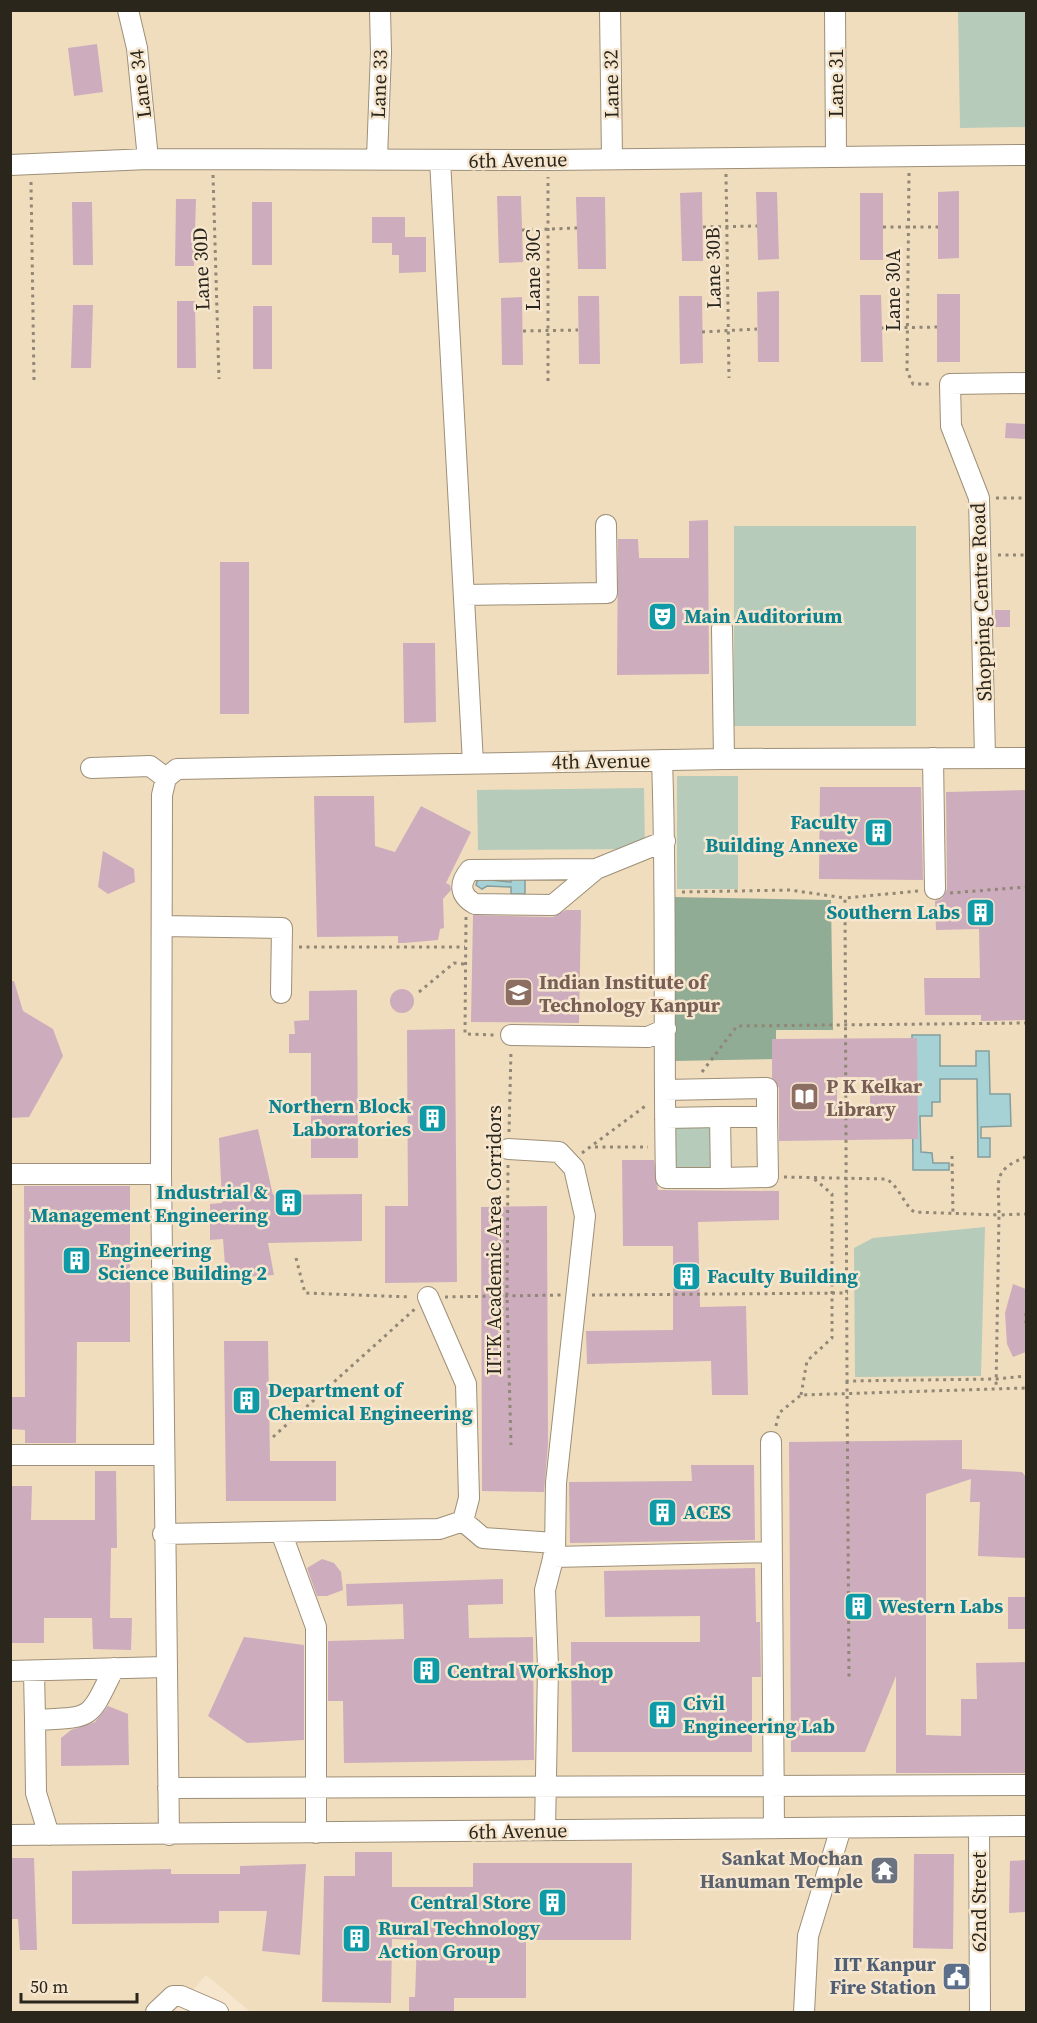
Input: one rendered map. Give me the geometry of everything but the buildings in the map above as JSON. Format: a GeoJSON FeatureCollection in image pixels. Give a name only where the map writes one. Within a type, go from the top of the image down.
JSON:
{"type":"FeatureCollection","features":[{"type":"Feature","properties":{"kind":"street","name":"Lane 34"},"geometry":{"type":"LineString","coordinates":[[128,10],[137,48],[148,159]]}},
{"type":"Feature","properties":{"kind":"street","name":"Lane 33"},"geometry":{"type":"LineString","coordinates":[[377,158],[381,52],[380,10]]}},
{"type":"Feature","properties":{"kind":"street","name":"Lane 32"},"geometry":{"type":"LineString","coordinates":[[610,10],[612,158]]}},
{"type":"Feature","properties":{"kind":"street","name":"Lane 31"},"geometry":{"type":"LineString","coordinates":[[835,10],[836,155]]}},
{"type":"Feature","properties":{"kind":"street","name":"6th Avenue"},"geometry":{"type":"LineString","coordinates":[[10,165],[213,158],[548,160],[836,155],[909,157],[1026,155]]}},
{"type":"Feature","properties":{"kind":"street"},"geometry":{"type":"LineString","coordinates":[[440,160],[473,763]]}},
{"type":"Feature","properties":{"kind":"street"},"geometry":{"type":"LineString","coordinates":[[950,384],[1026,383]]}},
{"type":"Feature","properties":{"kind":"street","name":"Shopping Centre Road"},"geometry":{"type":"LineString","coordinates":[[950,384],[951,426],[979,498],[985,757]]}},
{"type":"Feature","properties":{"kind":"street"},"geometry":{"type":"LineString","coordinates":[[464,595],[607,593],[606,525]]}},
{"type":"Feature","properties":{"kind":"street"},"geometry":{"type":"LineString","coordinates":[[722,628],[724,759]]}},
{"type":"Feature","properties":{"kind":"street"},"geometry":{"type":"LineString","coordinates":[[933,758],[935,890]]}},
{"type":"Feature","properties":{"kind":"street","name":"4th Avenue"},"geometry":{"type":"LineString","coordinates":[[172,774],[473,763],[1026,758]]}},
{"type":"Feature","properties":{"kind":"street"},"geometry":{"type":"LineString","coordinates":[[657,1093],[767,1088],[768,1177],[666,1178],[665,1118],[657,1093],[666,1029],[662,760]]}},
{"type":"Feature","properties":{"kind":"street"},"geometry":{"type":"LineString","coordinates":[[91,768],[150,766],[172,774],[162,795],[160,1174],[163,1534],[169,1835]]}},
{"type":"Feature","properties":{"kind":"street"},"geometry":{"type":"LineString","coordinates":[[596,869],[470,870],[462,880],[462,892],[466,899],[475,904],[553,905],[596,869],[664,841]]}},
{"type":"Feature","properties":{"kind":"street"},"geometry":{"type":"LineString","coordinates":[[162,926],[282,928],[281,993]]}},
{"type":"Feature","properties":{"kind":"street"},"geometry":{"type":"LineString","coordinates":[[511,1035],[648,1036],[666,1029]]}},
{"type":"Feature","properties":{"kind":"street"},"geometry":{"type":"LineString","coordinates":[[665,1118],[767,1117]]}},
{"type":"Feature","properties":{"kind":"street"},"geometry":{"type":"LineString","coordinates":[[720,1118],[721,1178]]}},
{"type":"Feature","properties":{"kind":"street"},"geometry":{"type":"LineString","coordinates":[[508,1149],[559,1152],[574,1168],[585,1216],[556,1483],[554,1550],[545,1590],[548,1667],[545,1830]]}},
{"type":"Feature","properties":{"kind":"street"},"geometry":{"type":"LineString","coordinates":[[10,1174],[160,1174]]}},
{"type":"Feature","properties":{"kind":"street"},"geometry":{"type":"LineString","coordinates":[[428,1297],[466,1384],[469,1498],[463,1521]]}},
{"type":"Feature","properties":{"kind":"street"},"geometry":{"type":"LineString","coordinates":[[771,1442],[774,1828]]}},
{"type":"Feature","properties":{"kind":"street"},"geometry":{"type":"LineString","coordinates":[[10,1455],[162,1455]]}},
{"type":"Feature","properties":{"kind":"street"},"geometry":{"type":"LineString","coordinates":[[463,1521],[483,1538],[554,1550],[771,1552]]}},
{"type":"Feature","properties":{"kind":"street"},"geometry":{"type":"LineString","coordinates":[[163,1534],[439,1529],[463,1521]]}},
{"type":"Feature","properties":{"kind":"street"},"geometry":{"type":"LineString","coordinates":[[281,1532],[316,1627],[316,1833]]}},
{"type":"Feature","properties":{"kind":"street"},"geometry":{"type":"LineString","coordinates":[[10,1671],[165,1667]]}},
{"type":"Feature","properties":{"kind":"street"},"geometry":{"type":"LineString","coordinates":[[35,1720],[81,1718],[94,1708],[114,1668]]}},
{"type":"Feature","properties":{"kind":"street"},"geometry":{"type":"LineString","coordinates":[[34,1671],[36,1793],[49,1835]]}},
{"type":"Feature","properties":{"kind":"street"},"geometry":{"type":"LineString","coordinates":[[168,1788],[1026,1785]]}},
{"type":"Feature","properties":{"kind":"street","name":"6th Avenue"},"geometry":{"type":"LineString","coordinates":[[10,1835],[1026,1826]]}},
{"type":"Feature","properties":{"kind":"street","name":"62nd Street"},"geometry":{"type":"LineString","coordinates":[[979,1827],[980,2013]]}},
{"type":"Feature","properties":{"kind":"street"},"geometry":{"type":"LineString","coordinates":[[804,2013],[808,1936],[841,1828]]}},
{"type":"Feature","properties":{"kind":"street"},"geometry":{"type":"LineString","coordinates":[[156,2013],[173,1996],[181,1996],[218,2013]]}},
{"type":"Feature","properties":{"kind":"path","name":"Lane 30B"},"geometry":{"type":"LineString","coordinates":[[726,157],[729,378]]}},
{"type":"Feature","properties":{"kind":"path","name":"Lane 30A"},"geometry":{"type":"LineString","coordinates":[[909,157],[909,380],[913,384],[950,384]]}},
{"type":"Feature","properties":{"kind":"path","name":"Lane 30D"},"geometry":{"type":"LineString","coordinates":[[213,158],[219,379]]}},
{"type":"Feature","properties":{"kind":"path","name":"Lane 30C"},"geometry":{"type":"LineString","coordinates":[[548,160],[548,381]]}},
{"type":"Feature","properties":{"kind":"path"},"geometry":{"type":"LineString","coordinates":[[31,165],[34,381]]}},
{"type":"Feature","properties":{"kind":"path"},"geometry":{"type":"LineString","coordinates":[[703,227],[757,226]]}},
{"type":"Feature","properties":{"kind":"path"},"geometry":{"type":"LineString","coordinates":[[883,227],[938,227]]}},
{"type":"Feature","properties":{"kind":"path"},"geometry":{"type":"LineString","coordinates":[[522,230],[577,228]]}},
{"type":"Feature","properties":{"kind":"path"},"geometry":{"type":"LineString","coordinates":[[882,328],[937,327]]}},
{"type":"Feature","properties":{"kind":"path"},"geometry":{"type":"LineString","coordinates":[[702,332],[757,329]]}},
{"type":"Feature","properties":{"kind":"path"},"geometry":{"type":"LineString","coordinates":[[524,331],[578,330]]}},
{"type":"Feature","properties":{"kind":"path"},"geometry":{"type":"LineString","coordinates":[[979,498],[1026,498]]}},
{"type":"Feature","properties":{"kind":"path"},"geometry":{"type":"LineString","coordinates":[[981,556],[1026,555]]}},
{"type":"Feature","properties":{"kind":"path"},"geometry":{"type":"LineString","coordinates":[[665,892],[790,890],[845,898],[935,890],[935,894],[1026,887]]}},
{"type":"Feature","properties":{"kind":"path"},"geometry":{"type":"LineString","coordinates":[[845,898],[849,1681]]}},
{"type":"Feature","properties":{"kind":"path"},"geometry":{"type":"LineString","coordinates":[[466,899],[465,1034],[511,1035]]}},
{"type":"Feature","properties":{"kind":"path"},"geometry":{"type":"LineString","coordinates":[[282,947],[465,947]]}},
{"type":"Feature","properties":{"kind":"path"},"geometry":{"type":"LineString","coordinates":[[419,992],[454,963],[465,964]]}},
{"type":"Feature","properties":{"kind":"path"},"geometry":{"type":"LineString","coordinates":[[688,1090],[737,1026],[1026,1023]]}},
{"type":"Feature","properties":{"kind":"path","name":"IITK Academic Area Corridors"},"geometry":{"type":"LineString","coordinates":[[511,1035],[507,1296],[511,1445]]}},
{"type":"Feature","properties":{"kind":"path"},"geometry":{"type":"LineString","coordinates":[[567,1161],[593,1147],[630,1116],[648,1106],[657,1093]]}},
{"type":"Feature","properties":{"kind":"path"},"geometry":{"type":"LineString","coordinates":[[593,1147],[665,1147]]}},
{"type":"Feature","properties":{"kind":"path"},"geometry":{"type":"LineString","coordinates":[[952,1156],[953,1214]]}},
{"type":"Feature","properties":{"kind":"path"},"geometry":{"type":"LineString","coordinates":[[996,1389],[999,1175],[1003,1168],[1026,1157]]}},
{"type":"Feature","properties":{"kind":"path"},"geometry":{"type":"LineString","coordinates":[[768,1177],[886,1179],[893,1182],[907,1206],[914,1212],[1026,1214]]}},
{"type":"Feature","properties":{"kind":"path"},"geometry":{"type":"LineString","coordinates":[[801,1395],[807,1361],[832,1338],[832,1194],[812,1177]]}},
{"type":"Feature","properties":{"kind":"path"},"geometry":{"type":"LineString","coordinates":[[273,1437],[428,1297]]}},
{"type":"Feature","properties":{"kind":"path"},"geometry":{"type":"LineString","coordinates":[[1026,1312],[1026,1323]]}},
{"type":"Feature","properties":{"kind":"path"},"geometry":{"type":"LineString","coordinates":[[847,1381],[996,1379],[1026,1376]]}},
{"type":"Feature","properties":{"kind":"path"},"geometry":{"type":"LineString","coordinates":[[771,1442],[779,1413],[801,1395],[1026,1388]]}},
{"type":"Feature","properties":{"kind":"shaded area","name":"Indian Institute of Technology Kanpur"},"geometry":{"type":"Polygon","coordinates":[[[11,11],[1026,11],[1026,2012],[251,2012],[206,1975],[174,2012],[11,2012],[11,11]]]}},
{"type":"Feature","properties":{"kind":"green space"},"geometry":{"type":"Polygon","coordinates":[[[958,11],[1026,11],[1026,127],[960,128],[958,11]]]}},
{"type":"Feature","properties":{"kind":"green space"},"geometry":{"type":"Polygon","coordinates":[[[734,526],[916,526],[916,726],[734,726],[734,526]]]}},
{"type":"Feature","properties":{"kind":"green space"},"geometry":{"type":"Polygon","coordinates":[[[677,776],[738,776],[738,889],[677,889],[677,776]]]}},
{"type":"Feature","properties":{"kind":"green space"},"geometry":{"type":"Polygon","coordinates":[[[644,788],[645,849],[478,850],[477,790],[644,788]]]}},
{"type":"Feature","properties":{"kind":"green space"},"geometry":{"type":"Polygon","coordinates":[[[673,897],[831,900],[833,1030],[776,1030],[776,1059],[674,1061],[673,897]]]}},
{"type":"Feature","properties":{"kind":"green space"},"geometry":{"type":"Polygon","coordinates":[[[710,1125],[711,1176],[676,1176],[675,1126],[710,1125]]]}},
{"type":"Feature","properties":{"kind":"green space"},"geometry":{"type":"Polygon","coordinates":[[[985,1227],[981,1376],[855,1377],[854,1248],[873,1238],[985,1227]]]}},
{"type":"Feature","properties":{"kind":"water"},"geometry":{"type":"Polygon","coordinates":[[[511,876],[525,876],[525,894],[511,894],[511,887],[487,886],[482,889],[476,885],[481,879],[511,882],[511,876]]]}},
{"type":"Feature","properties":{"kind":"water"},"geometry":{"type":"Polygon","coordinates":[[[912,1035],[940,1035],[940,1066],[976,1066],[976,1051],[989,1051],[990,1094],[1010,1094],[1011,1126],[981,1127],[981,1138],[990,1138],[990,1157],[978,1157],[977,1079],[940,1079],[940,1102],[932,1102],[932,1116],[920,1116],[921,1152],[932,1153],[933,1163],[949,1163],[949,1170],[913,1170],[912,1035]]]}},
{"type":"Feature","properties":{"kind":"place","name":"Main Auditorium"},"geometry":{"type":"Point","coordinates":[663,616]}},
{"type":"Feature","properties":{"kind":"place","name":"Faculty Building Annexe"},"geometry":{"type":"Point","coordinates":[879,833]}},
{"type":"Feature","properties":{"kind":"place","name":"Southern Labs"},"geometry":{"type":"Point","coordinates":[981,912]}},
{"type":"Feature","properties":{"kind":"place","name":"Indian Institute of Technology Kanpur"},"geometry":{"type":"Point","coordinates":[518,993]}},
{"type":"Feature","properties":{"kind":"place","name":"P K Kelkar Library"},"geometry":{"type":"Point","coordinates":[805,1097]}},
{"type":"Feature","properties":{"kind":"place","name":"Northern Block Laboratories"},"geometry":{"type":"Point","coordinates":[432,1118]}},
{"type":"Feature","properties":{"kind":"place","name":"Industrial & Management Engineering"},"geometry":{"type":"Point","coordinates":[289,1203]}},
{"type":"Feature","properties":{"kind":"place","name":"Engineering Science Building 2"},"geometry":{"type":"Point","coordinates":[77,1261]}},
{"type":"Feature","properties":{"kind":"place","name":"Faculty Building"},"geometry":{"type":"Point","coordinates":[686,1276]}},
{"type":"Feature","properties":{"kind":"place","name":"Department of Chemical Engineering"},"geometry":{"type":"Point","coordinates":[247,1401]}},
{"type":"Feature","properties":{"kind":"place","name":"ACES"},"geometry":{"type":"Point","coordinates":[662,1512]}},
{"type":"Feature","properties":{"kind":"place","name":"Western Labs"},"geometry":{"type":"Point","coordinates":[858,1606]}},
{"type":"Feature","properties":{"kind":"place","name":"Central Workshop"},"geometry":{"type":"Point","coordinates":[426,1671]}},
{"type":"Feature","properties":{"kind":"place","name":"Civil Engineering Lab"},"geometry":{"type":"Point","coordinates":[662,1715]}},
{"type":"Feature","properties":{"kind":"place","name":"Sankat Mochan Hanuman Temple"},"geometry":{"type":"Point","coordinates":[884,1870]}},
{"type":"Feature","properties":{"kind":"place","name":"Central Store"},"geometry":{"type":"Point","coordinates":[552,1902]}},
{"type":"Feature","properties":{"kind":"place","name":"Rural Technology Action Group"},"geometry":{"type":"Point","coordinates":[357,1939]}},
{"type":"Feature","properties":{"kind":"place","name":"IIT Kanpur Fire Station"},"geometry":{"type":"Point","coordinates":[957,1976]}}]}
